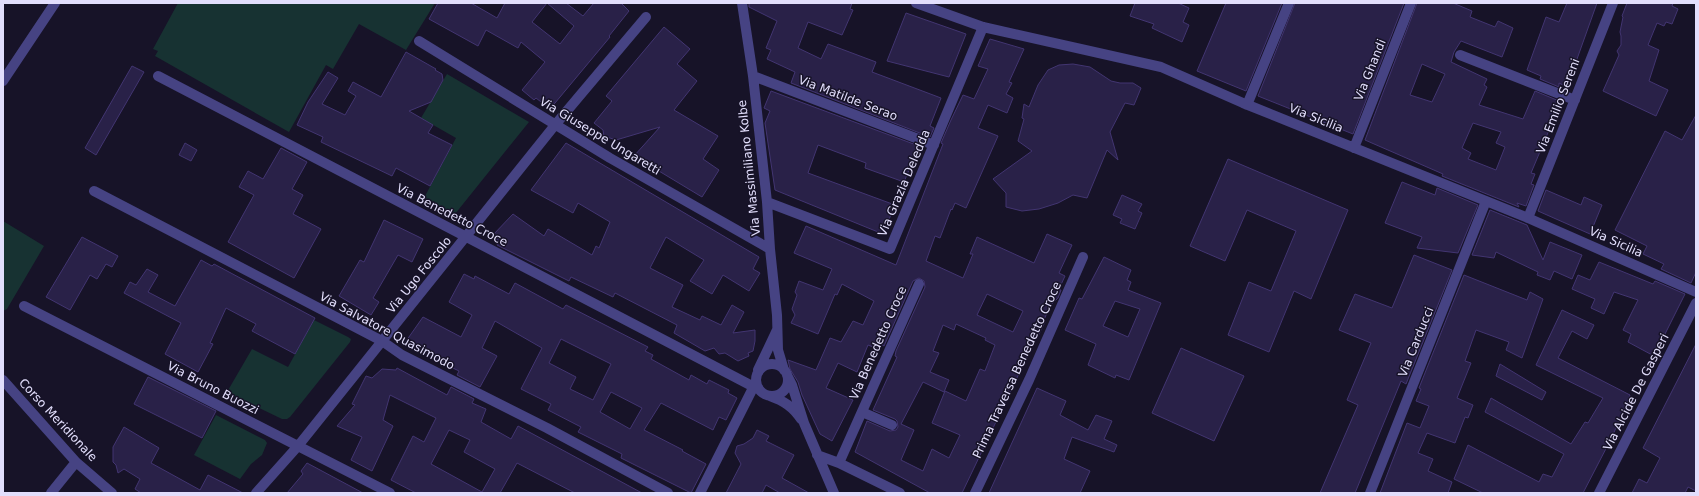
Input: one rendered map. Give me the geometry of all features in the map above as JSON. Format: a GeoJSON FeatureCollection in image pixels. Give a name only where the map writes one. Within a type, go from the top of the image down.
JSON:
{"type":"FeatureCollection","features":[{"type":"Feature","properties":{"kind":"street"},"geometry":{"type":"LineString","coordinates":[[3,81],[55,3]]}},
{"type":"Feature","properties":{"kind":"street","name":"Via Massimiliano Kolbe"},"geometry":{"type":"LineString","coordinates":[[742,3],[753,76],[767,202],[777,315],[778,350],[792,385],[804,423],[834,493]]}},
{"type":"Feature","properties":{"kind":"street","name":"Via Sicilia"},"geometry":{"type":"LineString","coordinates":[[916,3],[983,27],[1161,67],[1247,105],[1528,218],[1696,292]]}},
{"type":"Feature","properties":{"kind":"street"},"geometry":{"type":"LineString","coordinates":[[1247,105],[1289,3]]}},
{"type":"Feature","properties":{"kind":"street","name":"Via Ghandi"},"geometry":{"type":"LineString","coordinates":[[1354,148],[1411,3]]}},
{"type":"Feature","properties":{"kind":"street","name":"Via Emilio Sereni"},"geometry":{"type":"LineString","coordinates":[[1528,218],[1613,3]]}},
{"type":"Feature","properties":{"kind":"street","name":"Via Ugo Foscolo"},"geometry":{"type":"LineString","coordinates":[[256,493],[298,446],[556,125],[646,17]]}},
{"type":"Feature","properties":{"kind":"street","name":"Via Grazia Deledda"},"geometry":{"type":"LineString","coordinates":[[767,202],[890,249],[983,27]]}},
{"type":"Feature","properties":{"kind":"street","name":"Via Giuseppe Ungaretti"},"geometry":{"type":"LineString","coordinates":[[419,41],[666,191],[770,249]]}},
{"type":"Feature","properties":{"kind":"street"},"geometry":{"type":"LineString","coordinates":[[1460,55],[1575,100]]}},
{"type":"Feature","properties":{"kind":"street","name":"Via Benedetto Croce"},"geometry":{"type":"LineString","coordinates":[[158,76],[282,139],[371,188],[467,236],[567,290],[734,376],[756,380]]}},
{"type":"Feature","properties":{"kind":"street","name":"Via Matilde Serao"},"geometry":{"type":"LineString","coordinates":[[753,76],[934,145]]}},
{"type":"Feature","properties":{"kind":"street","name":"Via Salvatore Quasimodo"},"geometry":{"type":"LineString","coordinates":[[94,191],[382,341],[402,355],[547,428],[668,493]]}},
{"type":"Feature","properties":{"kind":"street","name":"Via Carducci"},"geometry":{"type":"LineString","coordinates":[[1370,493],[1486,201]]}},
{"type":"Feature","properties":{"kind":"street","name":"Prima Traversa Benedetto Croce"},"geometry":{"type":"LineString","coordinates":[[975,493],[1029,380],[1083,257]]}},
{"type":"Feature","properties":{"kind":"street","name":"Via Benedetto Croce"},"geometry":{"type":"LineString","coordinates":[[839,463],[919,284]]}},
{"type":"Feature","properties":{"kind":"street","name":"Via Alcide De Gasperi"},"geometry":{"type":"LineString","coordinates":[[1599,493],[1696,303]]}},
{"type":"Feature","properties":{"kind":"street","name":"Via Bruno Buozzi"},"geometry":{"type":"LineString","coordinates":[[24,306],[390,493]]}},
{"type":"Feature","properties":{"kind":"street","name":"Via Massimiliano Kolbe"},"geometry":{"type":"LineString","coordinates":[[777,330],[756,380],[760,392],[784,401],[794,410],[804,423]]}},
{"type":"Feature","properties":{"kind":"street"},"geometry":{"type":"LineString","coordinates":[[700,493],[756,380],[765,365],[776,364],[786,372],[788,380],[784,390],[780,394],[770,396]]}},
{"type":"Feature","properties":{"kind":"street","name":"Via Benedetto Croce"},"geometry":{"type":"LineString","coordinates":[[734,376],[756,380]]}},
{"type":"Feature","properties":{"kind":"street","name":"Corso Meridionale"},"geometry":{"type":"LineString","coordinates":[[3,380],[76,462],[112,493]]}},
{"type":"Feature","properties":{"kind":"street","name":"Via Benedetto Croce"},"geometry":{"type":"LineString","coordinates":[[862,412],[892,425]]}},
{"type":"Feature","properties":{"kind":"street"},"geometry":{"type":"LineString","coordinates":[[817,455],[839,463],[900,493]]}},
{"type":"Feature","properties":{"kind":"street"},"geometry":{"type":"LineString","coordinates":[[51,493],[76,462]]}},
{"type":"Feature","properties":{"kind":"green space"},"geometry":{"type":"Polygon","coordinates":[[[178,3],[435,3],[406,50],[359,24],[333,69],[326,65],[289,132],[155,56],[158,51],[153,49],[178,3]]]}},
{"type":"Feature","properties":{"kind":"green space"},"geometry":{"type":"Polygon","coordinates":[[[447,74],[529,122],[455,214],[424,198],[456,138],[421,118],[447,74]]]}},
{"type":"Feature","properties":{"kind":"green space"},"geometry":{"type":"Polygon","coordinates":[[[3,221],[44,246],[7,309],[3,311],[3,221]]]}},
{"type":"Feature","properties":{"kind":"green space"},"geometry":{"type":"Polygon","coordinates":[[[314,320],[351,339],[290,417],[287,419],[282,419],[227,392],[252,349],[288,367],[314,320]]]}},
{"type":"Feature","properties":{"kind":"green space"},"geometry":{"type":"Polygon","coordinates":[[[216,415],[265,440],[267,443],[262,455],[251,464],[240,479],[194,455],[216,415]]]}},
{"type":"Feature","properties":{"kind":"building"},"geometry":{"type":"Polygon","coordinates":[[[438,3],[471,3],[497,18],[505,3],[547,3],[566,3],[583,16],[594,3],[621,3],[629,11],[609,36],[610,37],[550,109],[536,98],[534,100],[522,90],[545,62],[521,42],[518,48],[486,30],[478,46],[429,19],[438,3]],[[547,3],[532,22],[560,44],[574,26],[547,3]]]}},
{"type":"Feature","properties":{"kind":"building"},"geometry":{"type":"Polygon","coordinates":[[[749,3],[852,3],[850,9],[853,10],[842,35],[808,22],[798,48],[821,59],[828,44],[876,62],[872,72],[941,98],[930,126],[934,128],[930,137],[791,83],[795,72],[767,59],[771,50],[766,48],[777,21],[749,7],[749,3]]]}},
{"type":"Feature","properties":{"kind":"building"},"geometry":{"type":"Polygon","coordinates":[[[1135,3],[1178,3],[1189,8],[1183,22],[1189,25],[1182,42],[1152,28],[1154,24],[1130,16],[1135,3]]]}},
{"type":"Feature","properties":{"kind":"building"},"geometry":{"type":"Polygon","coordinates":[[[1226,3],[1282,3],[1246,91],[1197,71],[1226,3]]]}},
{"type":"Feature","properties":{"kind":"building"},"geometry":{"type":"Polygon","coordinates":[[[1295,3],[1404,3],[1353,134],[1258,96],[1295,3]]]}},
{"type":"Feature","properties":{"kind":"building"},"geometry":{"type":"Polygon","coordinates":[[[1417,3],[1453,3],[1472,11],[1470,17],[1495,27],[1498,21],[1513,28],[1502,57],[1461,41],[1454,52],[1451,62],[1487,79],[1484,85],[1487,87],[1479,105],[1523,119],[1535,91],[1559,101],[1560,104],[1531,173],[1535,174],[1531,184],[1534,185],[1526,206],[1517,203],[1519,207],[1442,176],[1443,174],[1365,140],[1417,3]],[[1422,64],[1410,95],[1432,102],[1445,74],[1422,64]],[[1473,123],[1462,148],[1471,153],[1468,159],[1496,170],[1505,147],[1496,143],[1501,132],[1473,123]]]}},
{"type":"Feature","properties":{"kind":"building"},"geometry":{"type":"Polygon","coordinates":[[[1567,3],[1597,3],[1567,87],[1559,83],[1559,87],[1540,79],[1541,76],[1527,70],[1546,17],[1559,22],[1567,3]]]}},
{"type":"Feature","properties":{"kind":"building"},"geometry":{"type":"Polygon","coordinates":[[[1627,3],[1673,3],[1672,6],[1678,9],[1672,24],[1666,22],[1664,26],[1657,23],[1648,45],[1659,50],[1649,81],[1668,90],[1656,116],[1603,91],[1619,55],[1617,51],[1621,45],[1620,32],[1622,16],[1627,3]]]}},
{"type":"Feature","properties":{"kind":"building"},"geometry":{"type":"Polygon","coordinates":[[[906,13],[966,34],[949,77],[887,61],[906,13]]]}},
{"type":"Feature","properties":{"kind":"building"},"geometry":{"type":"Polygon","coordinates":[[[664,27],[690,49],[677,64],[697,81],[674,110],[718,136],[703,159],[719,170],[702,197],[634,156],[660,127],[616,140],[604,136],[603,130],[594,123],[612,101],[606,96],[664,27]]]}},
{"type":"Feature","properties":{"kind":"building"},"geometry":{"type":"Polygon","coordinates":[[[990,39],[1024,49],[1009,82],[1012,83],[1006,94],[1013,98],[1007,113],[988,105],[978,128],[998,136],[966,208],[955,203],[952,210],[951,209],[940,238],[935,236],[926,261],[963,278],[973,254],[970,254],[977,237],[1034,263],[1047,234],[1072,245],[1059,273],[1065,276],[1059,289],[1061,290],[1058,298],[1050,306],[1043,322],[1045,322],[962,493],[930,493],[855,452],[867,421],[890,431],[896,430],[898,427],[895,419],[873,410],[897,357],[895,356],[896,351],[925,287],[924,281],[919,278],[913,281],[884,346],[881,344],[878,349],[868,345],[857,372],[838,363],[826,388],[853,400],[832,441],[820,434],[802,395],[798,382],[790,369],[788,360],[816,370],[830,338],[841,342],[853,321],[863,325],[874,301],[842,284],[837,295],[835,294],[818,334],[791,323],[795,315],[792,309],[797,295],[795,292],[799,281],[823,290],[832,269],[794,253],[806,226],[896,265],[951,120],[963,95],[974,99],[988,69],[978,66],[990,39]],[[987,294],[977,315],[1013,332],[1023,311],[987,294]],[[956,324],[954,330],[943,325],[933,351],[939,353],[930,372],[949,380],[944,392],[923,382],[901,424],[914,430],[901,460],[923,471],[932,449],[949,458],[960,435],[932,423],[945,391],[966,401],[980,369],[985,371],[995,345],[985,340],[986,338],[956,324]]]}},
{"type":"Feature","properties":{"kind":"building"},"geometry":{"type":"Polygon","coordinates":[[[406,52],[442,74],[443,80],[431,102],[409,111],[433,125],[428,133],[452,145],[430,186],[396,168],[392,176],[321,142],[323,137],[297,125],[308,102],[328,72],[338,78],[322,104],[345,115],[356,96],[348,91],[353,82],[381,97],[406,52]]]}},
{"type":"Feature","properties":{"kind":"building"},"geometry":{"type":"Polygon","coordinates":[[[1073,64],[1090,67],[1111,81],[1133,83],[1141,88],[1134,105],[1125,103],[1110,132],[1118,160],[1107,150],[1087,198],[1073,195],[1058,203],[1039,209],[1022,211],[1006,207],[1006,193],[993,179],[1032,151],[1018,141],[1024,119],[1022,118],[1024,104],[1029,107],[1038,85],[1048,70],[1059,65],[1073,64]]]}},
{"type":"Feature","properties":{"kind":"building"},"geometry":{"type":"Polygon","coordinates":[[[132,66],[144,72],[96,155],[85,148],[132,66]]]}},
{"type":"Feature","properties":{"kind":"building"},"geometry":{"type":"Polygon","coordinates":[[[771,91],[919,146],[904,182],[865,168],[866,163],[818,145],[808,173],[895,205],[883,234],[775,190],[765,123],[770,111],[764,108],[771,91]]]}},
{"type":"Feature","properties":{"kind":"building"},"geometry":{"type":"Polygon","coordinates":[[[1696,115],[1696,272],[1691,283],[1661,269],[1664,264],[1643,254],[1647,246],[1615,230],[1665,131],[1682,140],[1696,115]]]}},
{"type":"Feature","properties":{"kind":"building"},"geometry":{"type":"Polygon","coordinates":[[[185,143],[197,150],[191,161],[179,155],[185,143]]]}},
{"type":"Feature","properties":{"kind":"building"},"geometry":{"type":"Polygon","coordinates":[[[566,143],[759,257],[753,269],[760,273],[749,291],[723,275],[712,294],[690,281],[704,260],[666,237],[650,268],[683,285],[672,307],[700,320],[702,316],[721,325],[732,305],[744,312],[733,333],[755,330],[753,351],[748,353],[749,356],[738,361],[725,353],[719,354],[714,348],[705,351],[674,333],[677,325],[615,293],[613,297],[571,277],[569,281],[497,245],[499,241],[492,236],[513,214],[544,236],[548,229],[592,255],[596,246],[599,248],[610,222],[578,203],[573,213],[531,190],[566,143]]]}},
{"type":"Feature","properties":{"kind":"building"},"geometry":{"type":"Polygon","coordinates":[[[281,148],[307,162],[292,189],[303,195],[293,214],[321,229],[294,278],[228,242],[254,195],[239,187],[248,171],[263,179],[281,148]]]}},
{"type":"Feature","properties":{"kind":"building"},"geometry":{"type":"Polygon","coordinates":[[[1228,159],[1348,210],[1311,299],[1294,291],[1269,352],[1228,335],[1249,282],[1271,291],[1296,231],[1247,210],[1225,261],[1190,246],[1228,159]]]}},
{"type":"Feature","properties":{"kind":"building"},"geometry":{"type":"Polygon","coordinates":[[[1402,182],[1435,195],[1437,188],[1478,205],[1458,253],[1417,248],[1422,237],[1385,223],[1402,182]]]}},
{"type":"Feature","properties":{"kind":"building"},"geometry":{"type":"Polygon","coordinates":[[[1546,190],[1581,205],[1584,197],[1602,205],[1590,234],[1538,211],[1546,190]]]}},
{"type":"Feature","properties":{"kind":"building"},"geometry":{"type":"Polygon","coordinates":[[[1122,195],[1142,204],[1138,211],[1142,213],[1135,229],[1120,223],[1122,219],[1113,215],[1122,195]]]}},
{"type":"Feature","properties":{"kind":"building"},"geometry":{"type":"Polygon","coordinates":[[[1490,210],[1527,225],[1543,260],[1550,242],[1582,255],[1572,279],[1554,271],[1550,280],[1537,275],[1538,272],[1496,252],[1494,258],[1472,255],[1490,210]]]}},
{"type":"Feature","properties":{"kind":"building"},"geometry":{"type":"Polygon","coordinates":[[[384,220],[423,239],[412,262],[398,255],[373,298],[379,302],[371,315],[339,296],[360,260],[364,262],[384,220]]]}},
{"type":"Feature","properties":{"kind":"building"},"geometry":{"type":"Polygon","coordinates":[[[82,237],[118,256],[112,267],[106,264],[97,279],[90,275],[70,310],[46,297],[82,237]]]}},
{"type":"Feature","properties":{"kind":"building"},"geometry":{"type":"Polygon","coordinates":[[[1414,255],[1452,270],[1406,384],[1401,381],[1355,493],[1320,493],[1358,405],[1347,400],[1371,343],[1339,330],[1355,294],[1392,308],[1414,255]]]}},
{"type":"Feature","properties":{"kind":"building"},"geometry":{"type":"Polygon","coordinates":[[[1104,257],[1131,270],[1127,280],[1131,282],[1128,290],[1161,303],[1129,380],[1116,375],[1115,378],[1088,365],[1096,344],[1065,330],[1079,298],[1082,299],[1104,257]],[[1115,301],[1103,326],[1128,337],[1140,309],[1115,301]]]}},
{"type":"Feature","properties":{"kind":"building"},"geometry":{"type":"Polygon","coordinates":[[[201,260],[212,266],[214,264],[315,318],[295,354],[252,331],[256,324],[226,308],[210,343],[213,344],[198,372],[165,354],[181,323],[124,293],[130,282],[136,285],[147,269],[158,275],[148,292],[175,306],[201,260]]]}},
{"type":"Feature","properties":{"kind":"building"},"geometry":{"type":"Polygon","coordinates":[[[1599,262],[1653,284],[1655,281],[1685,294],[1654,356],[1628,342],[1631,334],[1623,330],[1638,300],[1614,292],[1604,314],[1591,308],[1595,299],[1572,289],[1578,275],[1590,280],[1599,262]]]}},
{"type":"Feature","properties":{"kind":"building"},"geometry":{"type":"Polygon","coordinates":[[[464,274],[474,279],[475,276],[509,294],[515,283],[563,309],[566,305],[648,347],[645,351],[653,355],[651,359],[689,380],[691,375],[707,384],[709,380],[729,390],[728,393],[737,398],[726,420],[719,417],[713,430],[661,403],[644,430],[683,450],[682,451],[706,464],[691,493],[621,458],[622,454],[578,432],[581,427],[548,410],[551,404],[521,389],[542,348],[495,321],[482,348],[497,356],[480,387],[457,375],[459,371],[404,344],[423,317],[461,337],[472,315],[449,302],[464,274]],[[561,339],[549,363],[576,377],[570,389],[593,400],[611,364],[561,339]],[[611,392],[600,412],[630,429],[642,408],[611,392]]]}},
{"type":"Feature","properties":{"kind":"building"},"geometry":{"type":"Polygon","coordinates":[[[1464,275],[1527,300],[1530,292],[1543,299],[1522,358],[1506,350],[1509,342],[1476,330],[1465,361],[1471,363],[1457,398],[1473,405],[1468,418],[1465,417],[1455,443],[1427,433],[1418,453],[1433,459],[1428,471],[1452,482],[1448,493],[1380,493],[1407,423],[1420,428],[1429,406],[1416,401],[1421,389],[1419,388],[1464,275]]]}},
{"type":"Feature","properties":{"kind":"building"},"geometry":{"type":"Polygon","coordinates":[[[1562,310],[1594,325],[1587,339],[1572,331],[1558,358],[1630,395],[1612,437],[1583,493],[1483,493],[1454,479],[1468,445],[1539,482],[1543,474],[1552,477],[1564,454],[1485,412],[1491,398],[1571,444],[1585,422],[1588,423],[1603,398],[1536,365],[1562,310]]]}},
{"type":"Feature","properties":{"kind":"building"},"geometry":{"type":"Polygon","coordinates":[[[1696,344],[1696,491],[1688,487],[1685,493],[1632,493],[1639,479],[1647,483],[1660,458],[1643,448],[1696,344]]]}},
{"type":"Feature","properties":{"kind":"building"},"geometry":{"type":"Polygon","coordinates":[[[1181,348],[1244,376],[1214,441],[1152,413],[1181,348]]]}},
{"type":"Feature","properties":{"kind":"building"},"geometry":{"type":"Polygon","coordinates":[[[1500,364],[1546,392],[1542,400],[1496,376],[1500,364]]]}},
{"type":"Feature","properties":{"kind":"building"},"geometry":{"type":"Polygon","coordinates":[[[397,368],[447,395],[451,387],[474,399],[472,403],[486,409],[481,422],[511,439],[518,426],[642,493],[575,493],[517,463],[500,493],[416,493],[391,480],[413,436],[424,442],[436,418],[390,395],[383,420],[393,426],[372,471],[351,460],[362,437],[337,426],[355,405],[352,404],[366,376],[372,378],[382,369],[396,370],[397,368]],[[449,430],[431,464],[482,492],[495,469],[464,452],[470,440],[449,430]]]}},
{"type":"Feature","properties":{"kind":"building"},"geometry":{"type":"Polygon","coordinates":[[[148,377],[216,411],[202,438],[134,404],[148,377]]]}},
{"type":"Feature","properties":{"kind":"building"},"geometry":{"type":"Polygon","coordinates":[[[1037,388],[1066,401],[1060,415],[1088,430],[1096,415],[1112,421],[1104,439],[1117,445],[1114,452],[1072,437],[1064,459],[1090,471],[1080,493],[989,493],[1037,388]]]}},
{"type":"Feature","properties":{"kind":"building"},"geometry":{"type":"Polygon","coordinates":[[[124,427],[159,448],[151,463],[200,490],[208,475],[243,493],[141,493],[135,489],[140,479],[124,469],[118,473],[116,465],[113,462],[113,447],[124,427]]]}},
{"type":"Feature","properties":{"kind":"building"},"geometry":{"type":"Polygon","coordinates":[[[757,430],[769,436],[766,441],[794,455],[782,478],[809,493],[780,493],[766,485],[762,493],[726,493],[741,464],[735,453],[737,446],[744,444],[753,438],[757,430]]]}},
{"type":"Feature","properties":{"kind":"building"},"geometry":{"type":"Polygon","coordinates":[[[307,463],[363,493],[287,493],[303,474],[301,471],[307,463]]]}}]}
